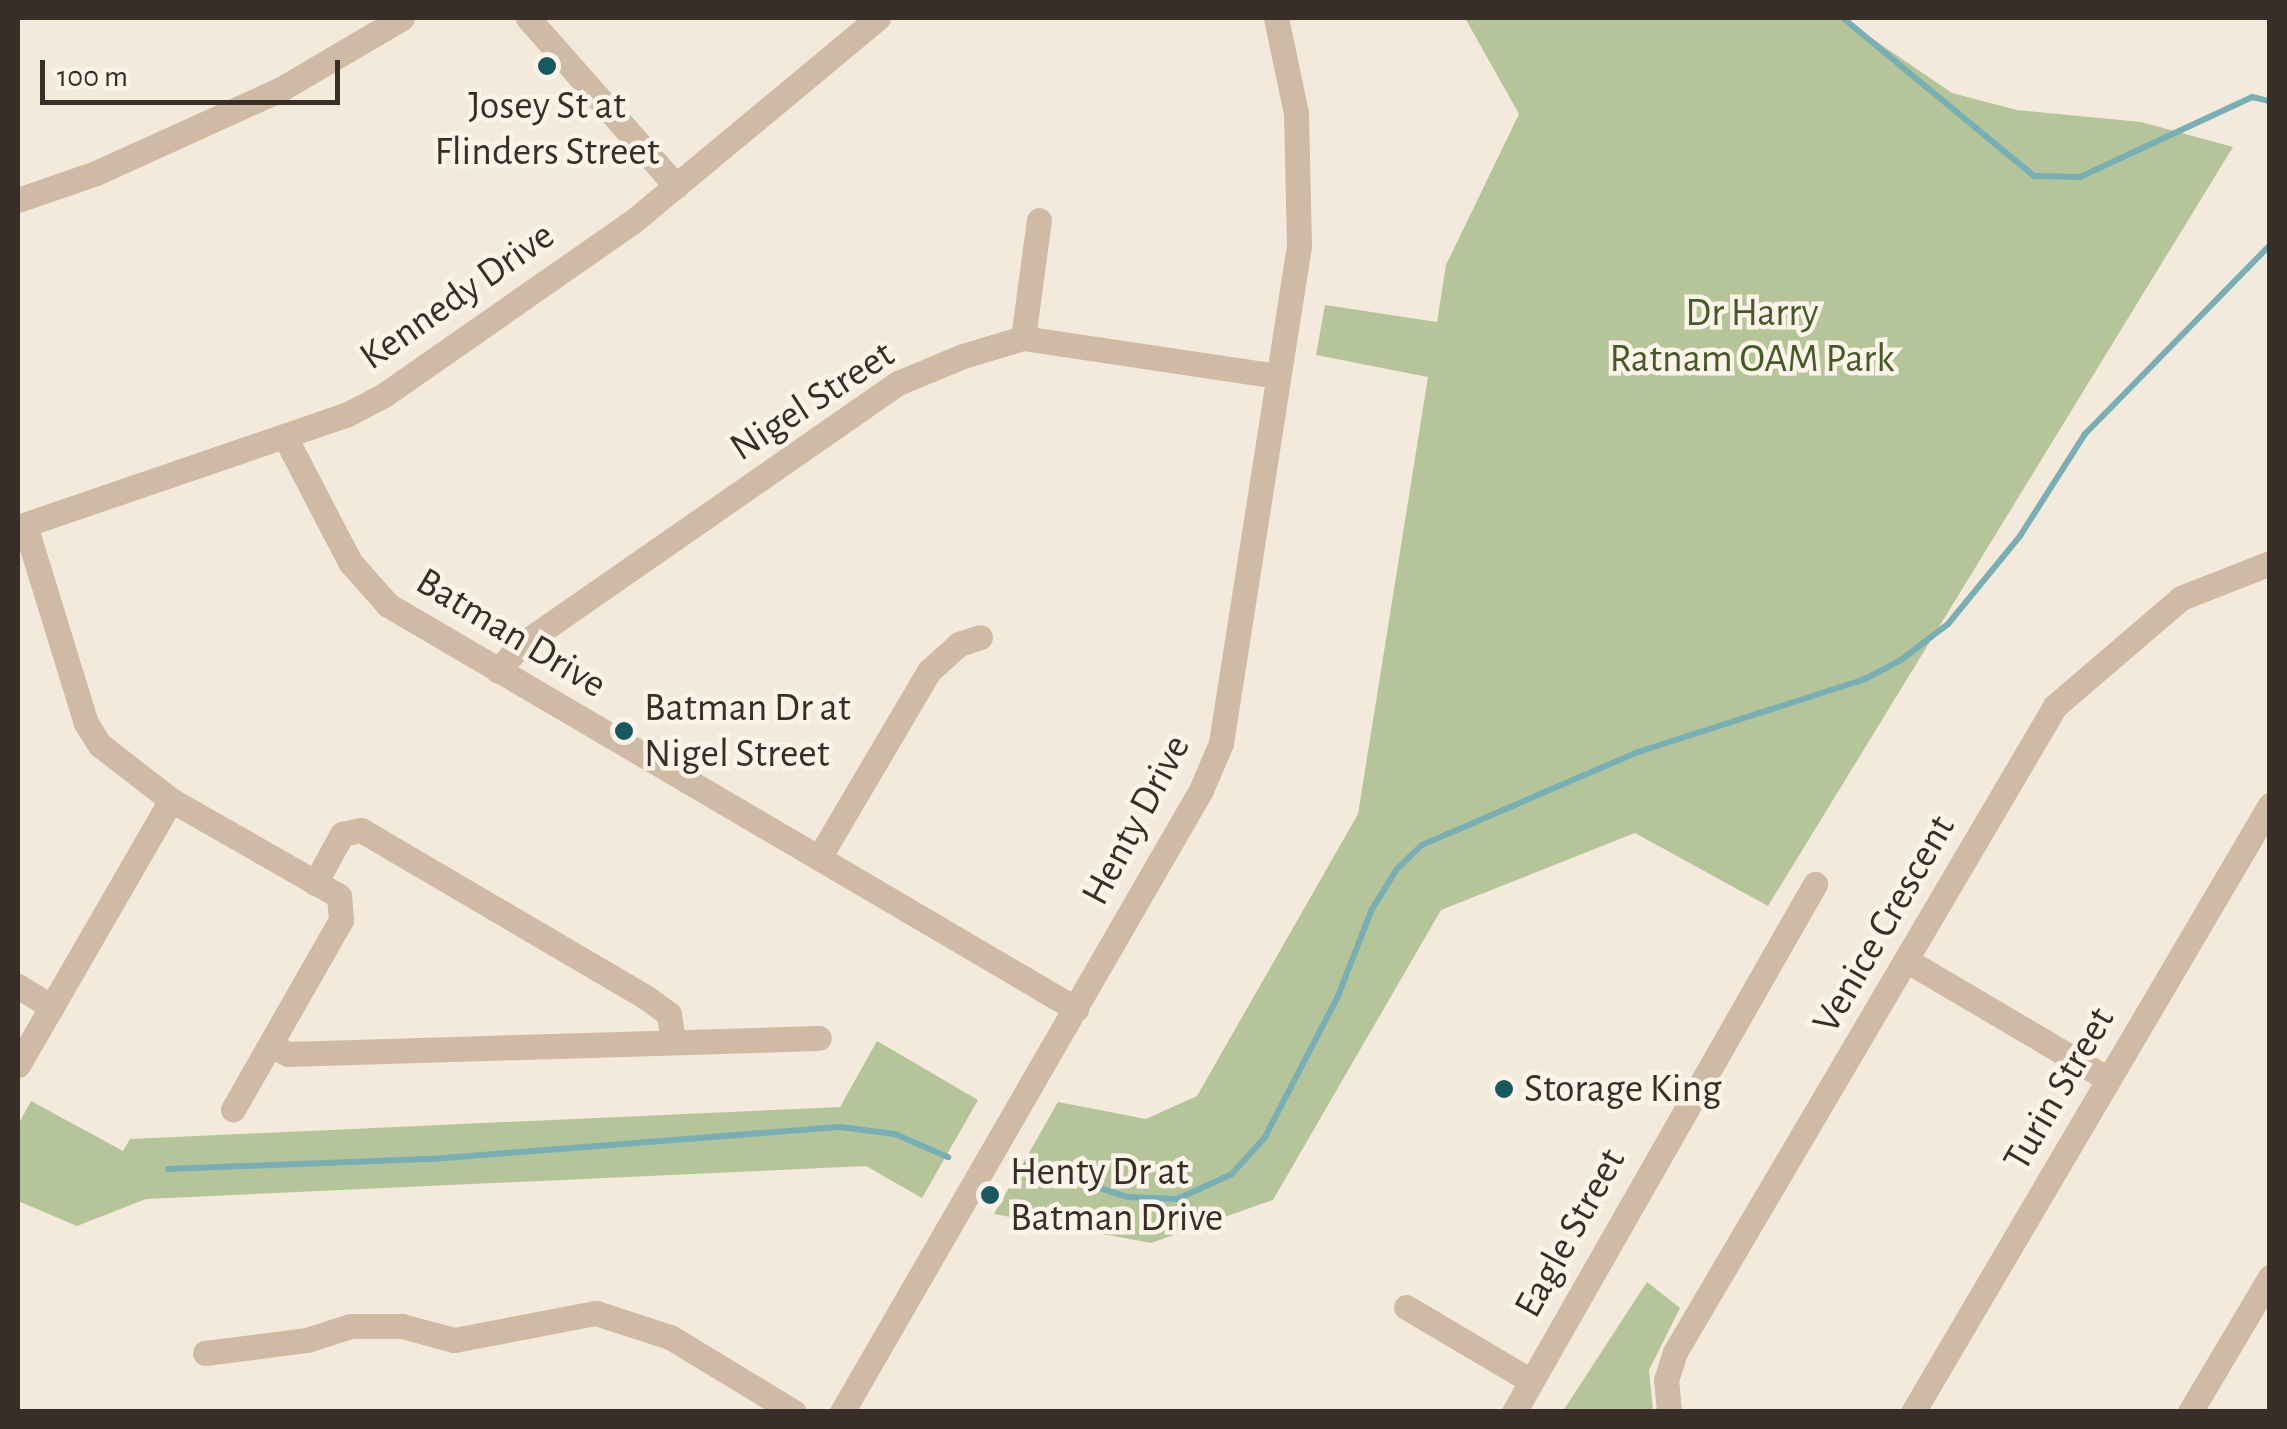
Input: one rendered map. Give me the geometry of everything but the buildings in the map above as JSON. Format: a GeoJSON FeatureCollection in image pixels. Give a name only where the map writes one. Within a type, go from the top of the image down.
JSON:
{"type":"FeatureCollection","features":[{"type":"Feature","properties":{"kind":"street"},"geometry":{"type":"LineString","coordinates":[[18,200],[96,173],[281,89],[402,18]]}},
{"type":"Feature","properties":{"kind":"street"},"geometry":{"type":"LineString","coordinates":[[528,18],[676,186]]}},
{"type":"Feature","properties":{"kind":"street","name":"Kennedy Drive"},"geometry":{"type":"LineString","coordinates":[[21,526],[285,437],[384,395],[676,186],[878,18]]}},
{"type":"Feature","properties":{"kind":"street","name":"Henty Drive"},"geometry":{"type":"LineString","coordinates":[[842,1412],[1201,790],[1221,743],[1302,199],[1296,113],[1276,18]]}},
{"type":"Feature","properties":{"kind":"street"},"geometry":{"type":"LineString","coordinates":[[1023,338],[1040,220]]}},
{"type":"Feature","properties":{"kind":"street","name":"Nigel Street"},"geometry":{"type":"LineString","coordinates":[[498,671],[518,647],[898,383],[1023,338],[1278,376]]}},
{"type":"Feature","properties":{"kind":"street","name":"Batman Drive"},"geometry":{"type":"LineString","coordinates":[[285,437],[350,562],[374,593],[498,671],[1076,1009]]}},
{"type":"Feature","properties":{"kind":"street"},"geometry":{"type":"LineString","coordinates":[[21,526],[86,723],[128,772],[338,896],[341,920],[233,1110]]}},
{"type":"Feature","properties":{"kind":"street","name":"Venice Crescent"},"geometry":{"type":"LineString","coordinates":[[1668,1412],[1666,1380],[1676,1352],[2066,692],[2181,598],[2270,562]]}},
{"type":"Feature","properties":{"kind":"street"},"geometry":{"type":"LineString","coordinates":[[820,856],[929,672],[958,644],[980,637]]}},
{"type":"Feature","properties":{"kind":"street"},"geometry":{"type":"LineString","coordinates":[[18,1066],[171,800]]}},
{"type":"Feature","properties":{"kind":"street","name":"Turin Street"},"geometry":{"type":"LineString","coordinates":[[1913,1412],[2270,805]]}},
{"type":"Feature","properties":{"kind":"street"},"geometry":{"type":"LineString","coordinates":[[315,883],[342,834],[361,830],[648,998],[669,1014],[673,1042]]}},
{"type":"Feature","properties":{"kind":"street","name":"Eagle Street"},"geometry":{"type":"LineString","coordinates":[[1514,1412],[1816,884]]}},
{"type":"Feature","properties":{"kind":"street"},"geometry":{"type":"LineString","coordinates":[[1906,960],[2108,1079]]}},
{"type":"Feature","properties":{"kind":"street"},"geometry":{"type":"LineString","coordinates":[[18,986],[52,1007]]}},
{"type":"Feature","properties":{"kind":"street"},"geometry":{"type":"LineString","coordinates":[[271,1045],[288,1054],[819,1038]]}},
{"type":"Feature","properties":{"kind":"street"},"geometry":{"type":"LineString","coordinates":[[2190,1412],[2270,1276]]}},
{"type":"Feature","properties":{"kind":"street"},"geometry":{"type":"LineString","coordinates":[[1406,1307],[1531,1381]]}},
{"type":"Feature","properties":{"kind":"street"},"geometry":{"type":"LineString","coordinates":[[206,1353],[307,1340],[350,1326],[402,1326],[454,1340],[596,1313],[670,1337],[794,1412]]}},
{"type":"Feature","properties":{"kind":"green space","name":"Dr Harry Ratnam OAM Park"},"geometry":{"type":"Polygon","coordinates":[[[1465,18],[1842,18],[1952,93],[2017,110],[2141,122],[2233,147],[1768,906],[1635,833],[1441,910],[1273,1200],[1151,1243],[994,1214],[1058,1102],[1146,1119],[1197,1096],[1358,814],[1428,377],[1316,355],[1325,305],[1437,322],[1446,265],[1519,114],[1465,18]]]}},
{"type":"Feature","properties":{"kind":"green space"},"geometry":{"type":"Polygon","coordinates":[[[877,1041],[978,1100],[922,1198],[866,1166],[146,1199],[77,1226],[18,1201],[18,1125],[31,1101],[123,1151],[130,1139],[840,1107],[877,1041]]]}},
{"type":"Feature","properties":{"kind":"green space"},"geometry":{"type":"Polygon","coordinates":[[[1647,1282],[1680,1308],[1649,1370],[1653,1411],[1563,1411],[1647,1282]]]}},
{"type":"Feature","properties":{"kind":"waterway"},"geometry":{"type":"LineString","coordinates":[[1843,18],[2034,176],[2080,177],[2252,97],[2270,101]]}},
{"type":"Feature","properties":{"kind":"waterway"},"geometry":{"type":"LineString","coordinates":[[1027,1165],[1128,1197],[1177,1199],[1232,1174],[1265,1137],[1338,996],[1372,909],[1397,869],[1422,845],[1638,752],[1865,679],[1901,660],[1948,624],[2020,536],[2085,434],[2270,245]]}},
{"type":"Feature","properties":{"kind":"waterway"},"geometry":{"type":"LineString","coordinates":[[168,1169],[432,1159],[840,1127],[895,1134],[948,1157]]}},
{"type":"Feature","properties":{"kind":"place","name":"Josey St at Flinders Street"},"geometry":{"type":"Point","coordinates":[547,66]}},
{"type":"Feature","properties":{"kind":"place","name":"Batman Dr at Nigel Street"},"geometry":{"type":"Point","coordinates":[624,731]}},
{"type":"Feature","properties":{"kind":"place","name":"Storage King"},"geometry":{"type":"Point","coordinates":[1504,1089]}},
{"type":"Feature","properties":{"kind":"place","name":"Henty Dr at Batman Drive"},"geometry":{"type":"Point","coordinates":[990,1195]}}]}
